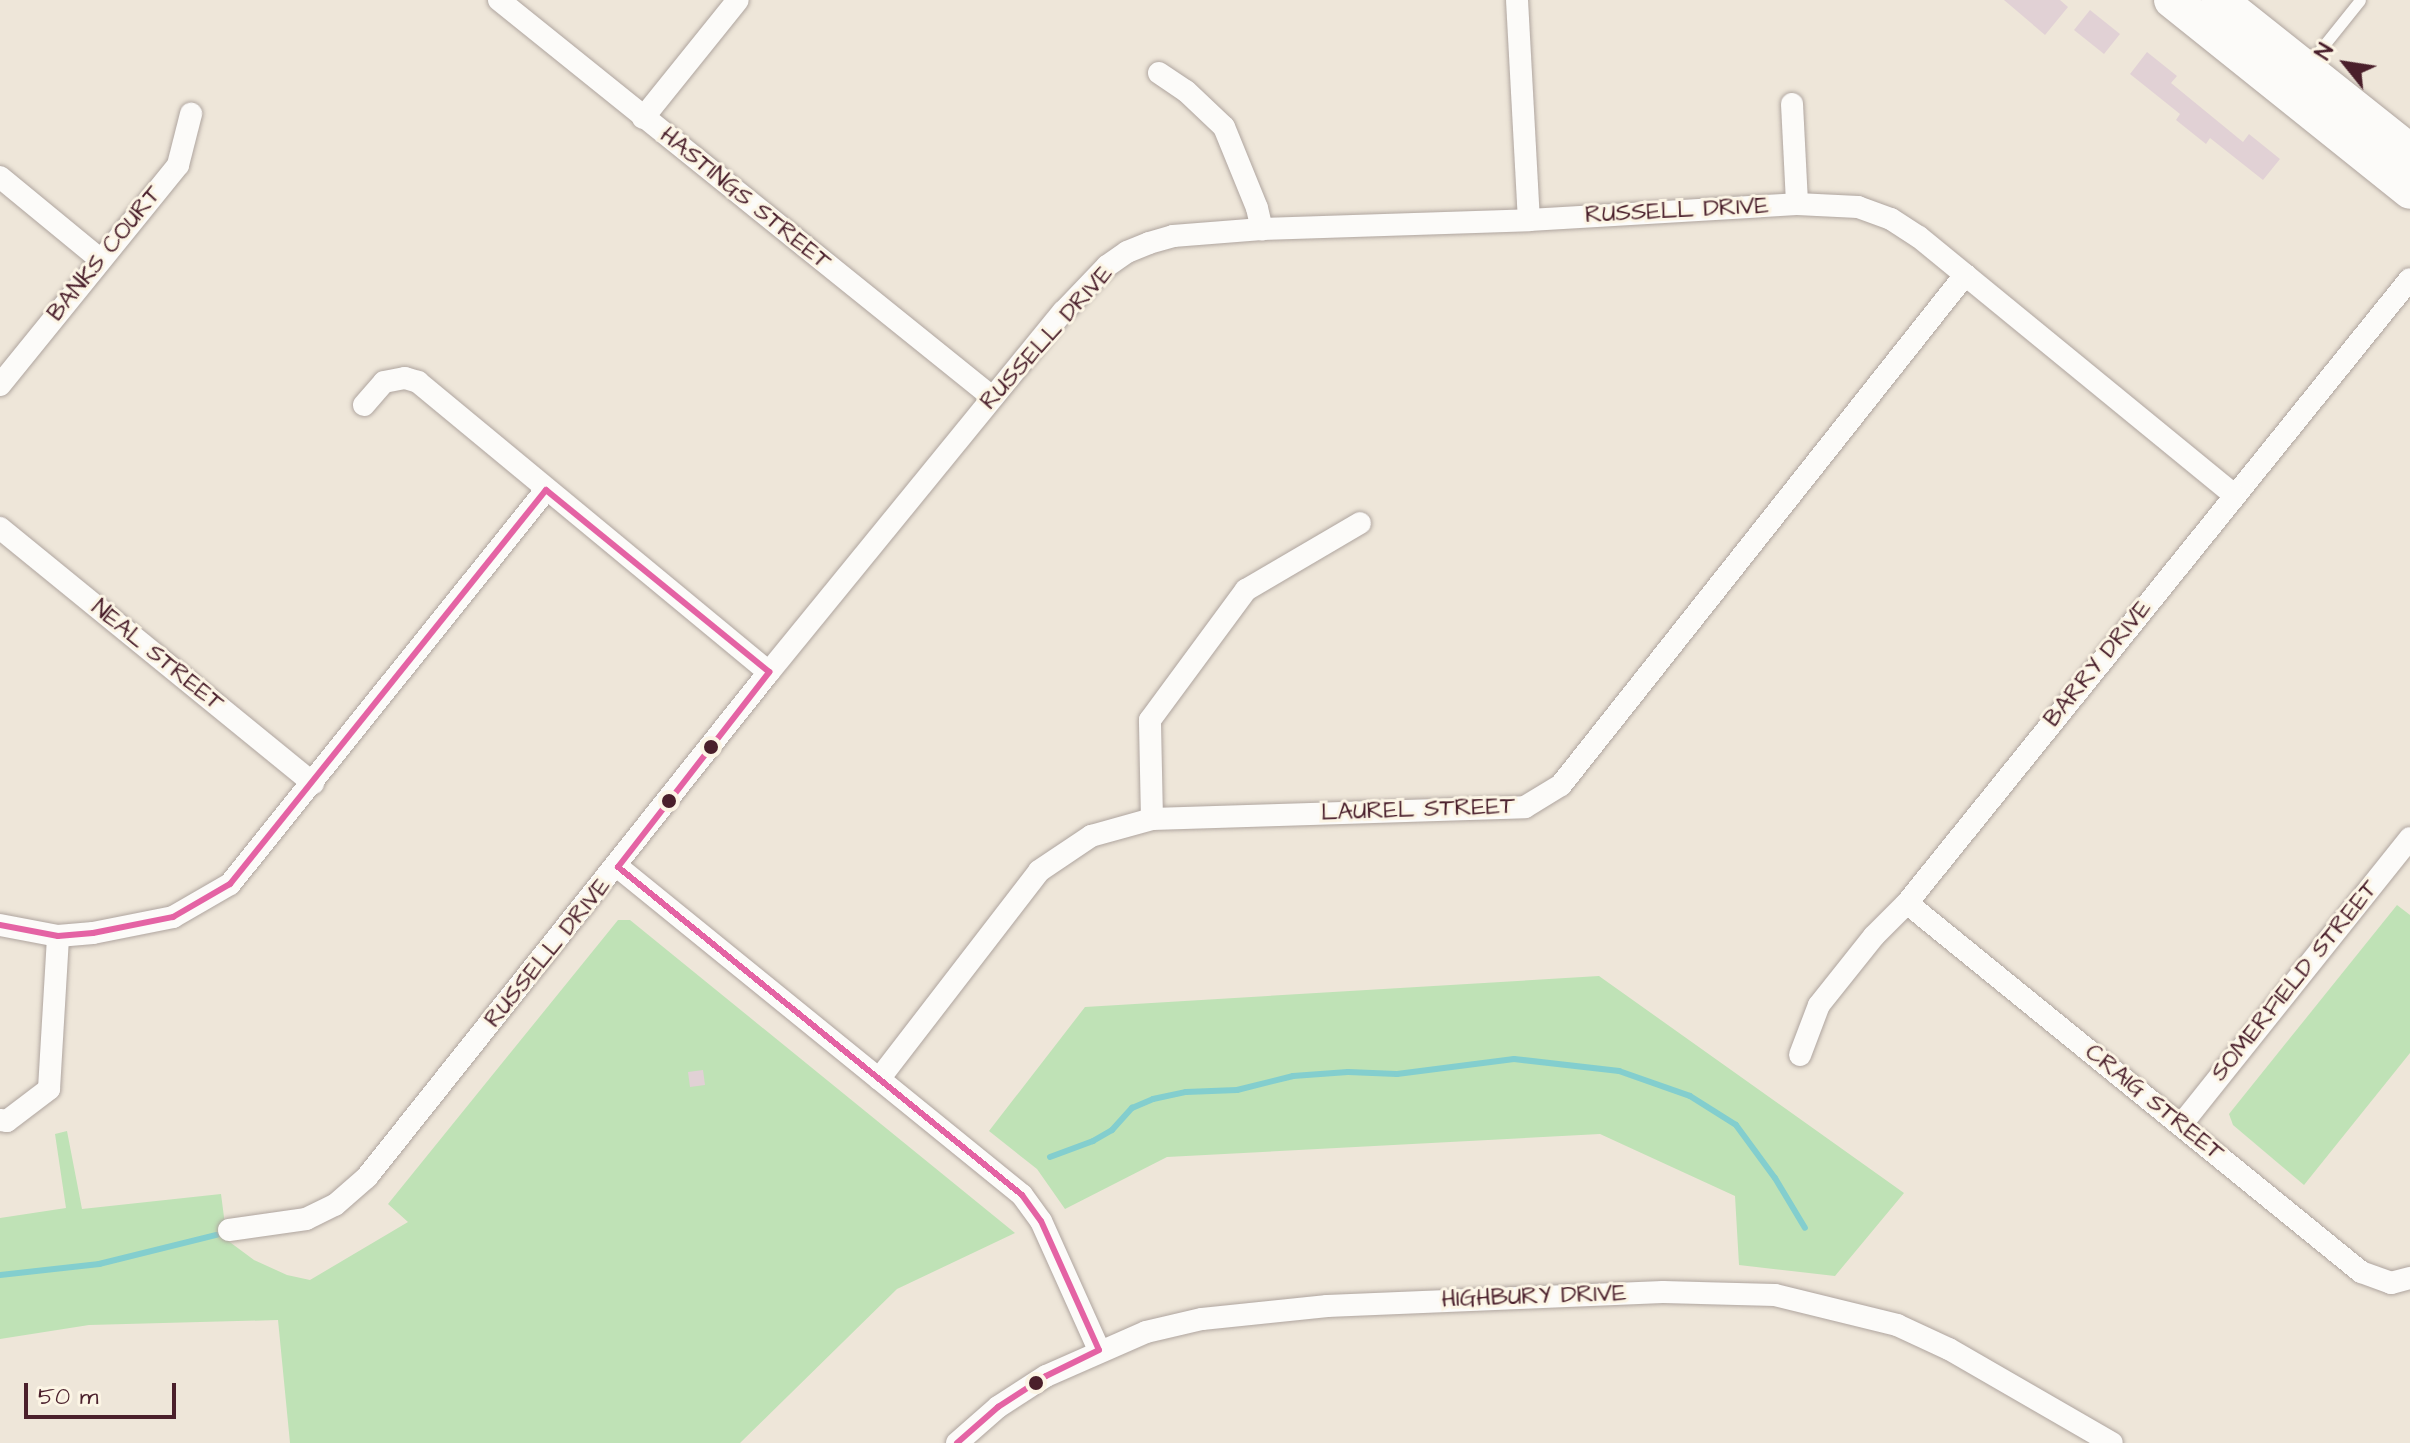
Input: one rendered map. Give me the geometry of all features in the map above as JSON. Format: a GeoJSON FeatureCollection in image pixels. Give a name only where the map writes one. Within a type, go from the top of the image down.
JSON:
{"type":"FeatureCollection","features":[{"type":"Feature","properties":{"kind":"main road"},"geometry":{"type":"LineString","coordinates":[[2172,0],[2410,191]]}},
{"type":"Feature","properties":{"kind":"main road"},"geometry":{"type":"LineString","coordinates":[[2219,0],[2410,152]]}},
{"type":"Feature","properties":{"kind":"street","name":"HASTINGS STREET"},"geometry":{"type":"LineString","coordinates":[[499,0],[992,397]]}},
{"type":"Feature","properties":{"kind":"street"},"geometry":{"type":"LineString","coordinates":[[643,118],[738,0]]}},
{"type":"Feature","properties":{"kind":"street"},"geometry":{"type":"LineString","coordinates":[[1517,0],[1529,220]]}},
{"type":"Feature","properties":{"kind":"street"},"geometry":{"type":"LineString","coordinates":[[1159,73],[1186,91],[1224,127],[1257,208],[1262,229]]}},
{"type":"Feature","properties":{"kind":"street"},"geometry":{"type":"LineString","coordinates":[[1792,104],[1797,204]]}},
{"type":"Feature","properties":{"kind":"street","name":"BANKS COURT"},"geometry":{"type":"LineString","coordinates":[[0,385],[178,165],[191,114]]}},
{"type":"Feature","properties":{"kind":"street"},"geometry":{"type":"LineString","coordinates":[[0,177],[100,259]]}},
{"type":"Feature","properties":{"kind":"street","name":"RUSSELL DRIVE"},"geometry":{"type":"LineString","coordinates":[[229,1230],[306,1219],[335,1205],[367,1177],[992,397],[1086,287],[1127,252],[1173,236],[1262,229],[1529,220],[1797,204],[1858,207],[1891,219],[1919,237],[2234,495]]}},
{"type":"Feature","properties":{"kind":"street","name":"LAUREL STREET"},"geometry":{"type":"LineString","coordinates":[[879,1079],[1039,871],[1091,836],[1152,819],[1525,807],[1561,785],[1965,275]]}},
{"type":"Feature","properties":{"kind":"street","name":"BARRY DRIVE"},"geometry":{"type":"LineString","coordinates":[[1800,1055],[1819,1005],[1874,936],[1907,903],[2410,279]]}},
{"type":"Feature","properties":{"kind":"street"},"geometry":{"type":"LineString","coordinates":[[364,405],[384,382],[405,378],[418,382],[769,672]]}},
{"type":"Feature","properties":{"kind":"street"},"geometry":{"type":"LineString","coordinates":[[0,925],[58,936],[173,917],[230,884],[546,490]]}},
{"type":"Feature","properties":{"kind":"street"},"geometry":{"type":"LineString","coordinates":[[1152,819],[1150,720],[1246,590],[1360,523]]}},
{"type":"Feature","properties":{"kind":"street","name":"NEAL STREET"},"geometry":{"type":"LineString","coordinates":[[0,528],[313,783]]}},
{"type":"Feature","properties":{"kind":"street","name":"SOMERFIELD STREET"},"geometry":{"type":"LineString","coordinates":[[2181,1125],[2410,838]]}},
{"type":"Feature","properties":{"kind":"street"},"geometry":{"type":"LineString","coordinates":[[618,867],[1022,1195],[1041,1221],[1099,1350]]}},
{"type":"Feature","properties":{"kind":"street","name":"CRAIG STREET"},"geometry":{"type":"LineString","coordinates":[[1907,903],[2361,1272],[2391,1283],[2410,1278]]}},
{"type":"Feature","properties":{"kind":"street"},"geometry":{"type":"LineString","coordinates":[[0,1120],[7,1121],[49,1089],[58,936]]}},
{"type":"Feature","properties":{"kind":"street","name":"HIGHBURY DRIVE"},"geometry":{"type":"LineString","coordinates":[[957,1443],[998,1407],[1046,1376],[1099,1350],[1146,1332],[1202,1319],[1327,1306],[1663,1292],[1775,1295],[1897,1325],[1949,1349],[2112,1443]]}},
{"type":"Feature","properties":{"kind":"lane"},"geometry":{"type":"LineString","coordinates":[[2305,68],[2360,0]]}},
{"type":"Feature","properties":{"kind":"green space"},"geometry":{"type":"Polygon","coordinates":[[[2397,905],[2410,915],[2410,1053],[2304,1185],[2233,1125],[2229,1114],[2397,905]]]}},
{"type":"Feature","properties":{"kind":"green space"},"geometry":{"type":"Polygon","coordinates":[[[618,920],[630,920],[1015,1233],[897,1289],[740,1443],[290,1443],[278,1320],[89,1325],[0,1339],[0,1218],[66,1208],[55,1134],[67,1131],[82,1209],[221,1194],[227,1240],[254,1260],[287,1275],[310,1280],[408,1222],[388,1204],[618,920]]]}},
{"type":"Feature","properties":{"kind":"green space"},"geometry":{"type":"Polygon","coordinates":[[[1599,976],[1904,1193],[1835,1276],[1739,1265],[1735,1196],[1600,1134],[1167,1157],[1065,1209],[1037,1169],[989,1131],[1085,1007],[1599,976]]]}},
{"type":"Feature","properties":{"kind":"building"},"geometry":{"type":"Polygon","coordinates":[[[2004,0],[2060,0],[2068,7],[2045,35],[2004,0]]]}},
{"type":"Feature","properties":{"kind":"building"},"geometry":{"type":"Polygon","coordinates":[[[2090,10],[2120,34],[2104,54],[2074,30],[2090,10]]]}},
{"type":"Feature","properties":{"kind":"building"},"geometry":{"type":"Polygon","coordinates":[[[2147,52],[2177,76],[2171,83],[2243,142],[2249,134],[2280,159],[2263,180],[2210,138],[2206,144],[2176,120],[2180,114],[2130,74],[2147,52]]]}},
{"type":"Feature","properties":{"kind":"building"},"geometry":{"type":"Polygon","coordinates":[[[703,1070],[705,1085],[690,1087],[688,1072],[703,1070]]]}},
{"type":"Feature","properties":{"kind":"waterway"},"geometry":{"type":"LineString","coordinates":[[1050,1157],[1093,1141],[1112,1130],[1132,1108],[1153,1099],[1186,1092],[1237,1090],[1293,1076],[1348,1072],[1397,1074],[1514,1059],[1619,1071],[1690,1096],[1736,1125],[1775,1178],[1805,1228]]}},
{"type":"Feature","properties":{"kind":"waterway"},"geometry":{"type":"LineString","coordinates":[[0,1275],[99,1264],[216,1235]]}},
{"type":"Feature","properties":{"kind":"transit line"},"geometry":{"type":"LineString","coordinates":[[546,490],[769,672]]}},
{"type":"Feature","properties":{"kind":"transit line"},"geometry":{"type":"LineString","coordinates":[[0,925],[58,936],[93,933],[173,917],[230,884],[546,490]]}},
{"type":"Feature","properties":{"kind":"transit line"},"geometry":{"type":"LineString","coordinates":[[618,867],[769,672]]}},
{"type":"Feature","properties":{"kind":"transit line"},"geometry":{"type":"LineString","coordinates":[[618,867],[1022,1195],[1041,1221],[1099,1350]]}},
{"type":"Feature","properties":{"kind":"transit line"},"geometry":{"type":"LineString","coordinates":[[957,1443],[998,1407],[1046,1376],[1099,1350]]}}]}
